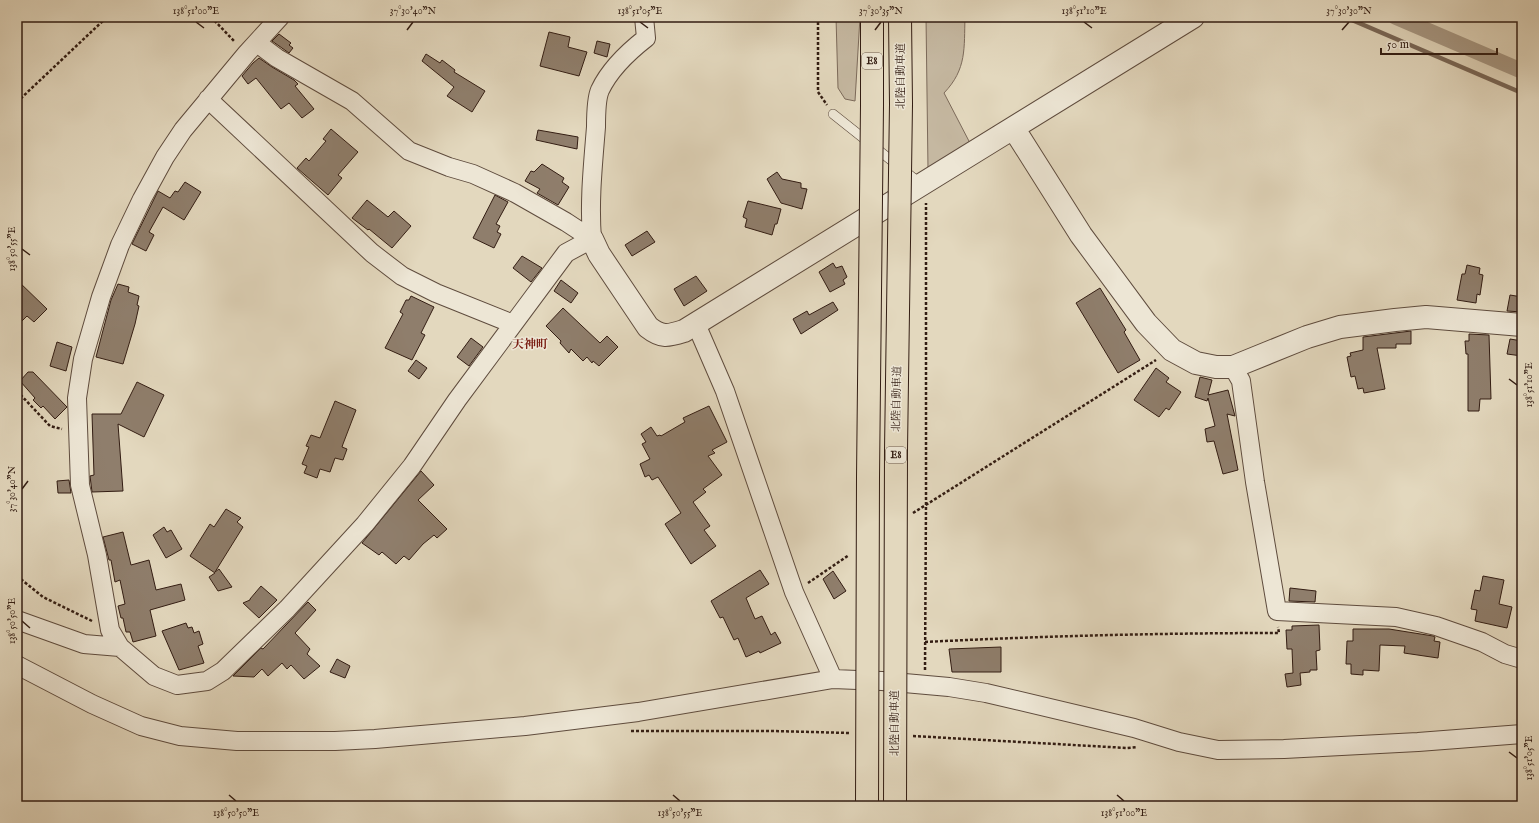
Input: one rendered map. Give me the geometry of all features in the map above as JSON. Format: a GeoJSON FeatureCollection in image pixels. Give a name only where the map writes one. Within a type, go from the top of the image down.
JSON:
{"type":"FeatureCollection","features":[{"type":"Feature","properties":{"kind":"highway","name":"E8"},"geometry":{"type":"LineString","coordinates":[[867,806],[872,17]]}},
{"type":"Feature","properties":{"kind":"highway","name":"北陸自動車道"},"geometry":{"type":"LineString","coordinates":[[895,806],[896,466],[901,104],[900,17]]}},
{"type":"Feature","properties":{"kind":"street"},"geometry":{"type":"LineString","coordinates":[[280,17],[208,99],[183,130],[165,157],[142,199],[120,245],[101,297],[83,359],[77,398],[80,485],[96,555],[110,630],[120,647],[154,676],[177,685],[207,681],[223,671],[287,609],[365,524],[412,466],[457,400],[566,252],[592,240]]}},
{"type":"Feature","properties":{"kind":"street"},"geometry":{"type":"LineString","coordinates":[[644,17],[646,38],[632,49],[613,70],[599,92],[591,168],[590,217],[592,240],[599,254],[648,327],[664,336],[684,331],[696,324],[1014,129],[1193,17]]}},
{"type":"Feature","properties":{"kind":"street"},"geometry":{"type":"LineString","coordinates":[[252,48],[277,58],[352,101],[409,151],[449,167],[473,174],[515,193],[566,222],[592,240]]}},
{"type":"Feature","properties":{"kind":"street"},"geometry":{"type":"LineString","coordinates":[[208,99],[372,253],[402,276],[436,293],[513,324]]}},
{"type":"Feature","properties":{"kind":"street"},"geometry":{"type":"LineString","coordinates":[[1014,129],[1080,235],[1146,323],[1172,350],[1196,363],[1216,367],[1233,367],[1307,337],[1340,327],[1426,317],[1522,325]]}},
{"type":"Feature","properties":{"kind":"street"},"geometry":{"type":"LineString","coordinates":[[696,324],[725,391],[794,592],[833,679]]}},
{"type":"Feature","properties":{"kind":"street"},"geometry":{"type":"LineString","coordinates":[[1233,367],[1241,381],[1254,474],[1277,610],[1396,617],[1436,626],[1482,642],[1505,654],[1522,659]]}},
{"type":"Feature","properties":{"kind":"street"},"geometry":{"type":"LineString","coordinates":[[17,620],[84,644],[120,647]]}},
{"type":"Feature","properties":{"kind":"street"},"geometry":{"type":"LineString","coordinates":[[17,665],[92,704],[141,726],[180,736],[237,741],[335,741],[375,739],[525,726],[638,712],[833,679],[925,685],[971,690],[1014,698],[1134,728],[1179,742],[1218,750],[1292,749],[1418,742],[1522,734]]}},
{"type":"Feature","properties":{"kind":"lane"},"geometry":{"type":"LineString","coordinates":[[833,114],[922,185]]}},
{"type":"Feature","properties":{"kind":"path"},"geometry":{"type":"LineString","coordinates":[[17,102],[107,17]]}},
{"type":"Feature","properties":{"kind":"path"},"geometry":{"type":"LineString","coordinates":[[211,17],[252,48]]}},
{"type":"Feature","properties":{"kind":"path"},"geometry":{"type":"LineString","coordinates":[[818,17],[818,92],[833,114]]}},
{"type":"Feature","properties":{"kind":"path"},"geometry":{"type":"LineString","coordinates":[[922,185],[926,198],[925,685]]}},
{"type":"Feature","properties":{"kind":"path"},"geometry":{"type":"LineString","coordinates":[[907,517],[1172,350]]}},
{"type":"Feature","properties":{"kind":"path"},"geometry":{"type":"LineString","coordinates":[[17,391],[50,426],[78,433]]}},
{"type":"Feature","properties":{"kind":"path"},"geometry":{"type":"LineString","coordinates":[[794,592],[854,552]]}},
{"type":"Feature","properties":{"kind":"path"},"geometry":{"type":"LineString","coordinates":[[17,576],[43,597],[110,630]]}},
{"type":"Feature","properties":{"kind":"path"},"geometry":{"type":"LineString","coordinates":[[925,642],[1069,635],[1279,633],[1277,610]]}},
{"type":"Feature","properties":{"kind":"shaded area"},"geometry":{"type":"Polygon","coordinates":[[[836,17],[860,17],[855,101],[845,99],[838,88],[836,17]]]}},
{"type":"Feature","properties":{"kind":"shaded area"},"geometry":{"type":"Polygon","coordinates":[[[926,17],[965,17],[963,58],[957,75],[944,93],[971,145],[928,169],[926,17]]]}},
{"type":"Feature","properties":{"kind":"building"},"geometry":{"type":"Polygon","coordinates":[[[549,32],[570,37],[568,47],[587,52],[579,76],[540,66],[549,32]]]}},
{"type":"Feature","properties":{"kind":"building"},"geometry":{"type":"Polygon","coordinates":[[[279,34],[291,43],[289,45],[293,48],[289,53],[272,41],[279,34]]]}},
{"type":"Feature","properties":{"kind":"building"},"geometry":{"type":"Polygon","coordinates":[[[597,41],[610,44],[607,57],[594,53],[597,41]]]}},
{"type":"Feature","properties":{"kind":"building"},"geometry":{"type":"Polygon","coordinates":[[[426,54],[440,63],[442,60],[455,70],[454,72],[485,91],[472,112],[447,96],[454,87],[422,61],[426,54]]]}},
{"type":"Feature","properties":{"kind":"building"},"geometry":{"type":"Polygon","coordinates":[[[259,58],[294,80],[298,84],[295,86],[314,109],[302,118],[289,103],[281,109],[256,78],[248,84],[242,76],[259,58]]]}},
{"type":"Feature","properties":{"kind":"building"},"geometry":{"type":"Polygon","coordinates":[[[331,129],[358,152],[338,175],[342,178],[328,195],[297,168],[306,158],[309,161],[326,141],[323,139],[331,129]]]}},
{"type":"Feature","properties":{"kind":"building"},"geometry":{"type":"Polygon","coordinates":[[[538,130],[578,137],[577,149],[536,140],[538,130]]]}},
{"type":"Feature","properties":{"kind":"building"},"geometry":{"type":"Polygon","coordinates":[[[542,164],[564,178],[562,182],[569,187],[558,205],[537,193],[540,189],[525,181],[531,171],[534,172],[542,164]]]}},
{"type":"Feature","properties":{"kind":"building"},"geometry":{"type":"Polygon","coordinates":[[[777,172],[782,179],[801,183],[801,188],[807,189],[802,209],[781,203],[767,179],[777,172]]]}},
{"type":"Feature","properties":{"kind":"building"},"geometry":{"type":"Polygon","coordinates":[[[185,182],[201,192],[184,220],[163,207],[149,232],[154,235],[146,251],[132,244],[158,191],[170,198],[175,191],[178,192],[185,182]]]}},
{"type":"Feature","properties":{"kind":"building"},"geometry":{"type":"Polygon","coordinates":[[[495,195],[508,202],[496,224],[500,226],[497,232],[501,234],[494,248],[473,238],[495,195]]]}},
{"type":"Feature","properties":{"kind":"building"},"geometry":{"type":"Polygon","coordinates":[[[367,200],[388,217],[394,211],[411,226],[392,248],[369,229],[368,230],[352,218],[367,200]]]}},
{"type":"Feature","properties":{"kind":"building"},"geometry":{"type":"Polygon","coordinates":[[[748,201],[781,209],[772,235],[745,227],[747,219],[743,217],[748,201]]]}},
{"type":"Feature","properties":{"kind":"building"},"geometry":{"type":"Polygon","coordinates":[[[647,231],[655,242],[632,256],[625,245],[647,231]]]}},
{"type":"Feature","properties":{"kind":"building"},"geometry":{"type":"Polygon","coordinates":[[[522,256],[542,268],[531,282],[513,268],[522,256]]]}},
{"type":"Feature","properties":{"kind":"building"},"geometry":{"type":"Polygon","coordinates":[[[833,263],[836,268],[842,266],[847,277],[843,280],[845,284],[830,292],[819,272],[833,263]]]}},
{"type":"Feature","properties":{"kind":"building"},"geometry":{"type":"Polygon","coordinates":[[[1467,265],[1480,268],[1479,274],[1483,275],[1480,295],[1477,294],[1476,303],[1457,300],[1462,274],[1465,274],[1467,265]]]}},
{"type":"Feature","properties":{"kind":"building"},"geometry":{"type":"Polygon","coordinates":[[[696,276],[707,291],[684,306],[674,289],[696,276]]]}},
{"type":"Feature","properties":{"kind":"building"},"geometry":{"type":"Polygon","coordinates":[[[17,280],[47,309],[34,322],[27,316],[17,326],[17,280]]]}},
{"type":"Feature","properties":{"kind":"building"},"geometry":{"type":"Polygon","coordinates":[[[561,280],[578,293],[571,303],[554,291],[561,280]]]}},
{"type":"Feature","properties":{"kind":"building"},"geometry":{"type":"Polygon","coordinates":[[[118,284],[129,287],[128,292],[139,296],[137,305],[139,306],[135,324],[123,364],[96,357],[111,300],[118,284]]]}},
{"type":"Feature","properties":{"kind":"building"},"geometry":{"type":"Polygon","coordinates":[[[1100,288],[1126,330],[1124,332],[1140,360],[1118,373],[1076,303],[1100,288]]]}},
{"type":"Feature","properties":{"kind":"building"},"geometry":{"type":"Polygon","coordinates":[[[1510,295],[1522,297],[1522,312],[1507,311],[1510,295]]]}},
{"type":"Feature","properties":{"kind":"building"},"geometry":{"type":"Polygon","coordinates":[[[411,296],[434,307],[421,333],[425,335],[412,360],[385,348],[403,314],[400,312],[406,300],[409,300],[411,296]]]}},
{"type":"Feature","properties":{"kind":"building"},"geometry":{"type":"Polygon","coordinates":[[[833,302],[838,310],[801,334],[793,319],[807,311],[809,315],[833,302]]]}},
{"type":"Feature","properties":{"kind":"building"},"geometry":{"type":"Polygon","coordinates":[[[563,308],[600,343],[607,336],[618,347],[599,366],[593,361],[592,363],[587,357],[583,361],[571,349],[569,353],[560,343],[561,341],[546,326],[563,308]]]}},
{"type":"Feature","properties":{"kind":"building"},"geometry":{"type":"Polygon","coordinates":[[[1411,331],[1411,344],[1396,344],[1396,348],[1377,348],[1385,389],[1364,393],[1363,388],[1358,389],[1355,376],[1351,377],[1347,357],[1351,356],[1350,353],[1363,350],[1363,337],[1411,331]]]}},
{"type":"Feature","properties":{"kind":"building"},"geometry":{"type":"Polygon","coordinates":[[[1469,334],[1489,335],[1491,399],[1480,399],[1479,411],[1468,411],[1468,354],[1466,354],[1465,341],[1469,341],[1469,334]]]}},
{"type":"Feature","properties":{"kind":"building"},"geometry":{"type":"Polygon","coordinates":[[[471,338],[483,347],[469,366],[457,357],[471,338]]]}},
{"type":"Feature","properties":{"kind":"building"},"geometry":{"type":"Polygon","coordinates":[[[1510,339],[1522,341],[1522,356],[1507,354],[1510,339]]]}},
{"type":"Feature","properties":{"kind":"building"},"geometry":{"type":"Polygon","coordinates":[[[57,342],[72,347],[66,371],[50,366],[57,342]]]}},
{"type":"Feature","properties":{"kind":"building"},"geometry":{"type":"Polygon","coordinates":[[[416,360],[427,368],[419,379],[408,371],[416,360]]]}},
{"type":"Feature","properties":{"kind":"building"},"geometry":{"type":"Polygon","coordinates":[[[1156,368],[1169,378],[1166,382],[1181,392],[1169,410],[1166,408],[1159,417],[1134,400],[1156,368]]]}},
{"type":"Feature","properties":{"kind":"building"},"geometry":{"type":"Polygon","coordinates":[[[28,372],[33,372],[67,407],[55,419],[43,406],[41,408],[33,400],[35,398],[20,381],[28,372]]]}},
{"type":"Feature","properties":{"kind":"building"},"geometry":{"type":"Polygon","coordinates":[[[1200,377],[1212,380],[1208,395],[1228,390],[1235,416],[1227,414],[1238,470],[1223,474],[1214,441],[1207,442],[1205,429],[1215,426],[1208,398],[1207,401],[1195,397],[1200,377]]]}},
{"type":"Feature","properties":{"kind":"building"},"geometry":{"type":"Polygon","coordinates":[[[137,382],[164,395],[144,437],[118,424],[123,491],[92,492],[90,476],[94,475],[92,414],[121,414],[137,382]]]}},
{"type":"Feature","properties":{"kind":"building"},"geometry":{"type":"Polygon","coordinates":[[[335,401],[356,410],[342,447],[347,449],[343,460],[335,458],[330,472],[320,469],[317,478],[304,473],[307,466],[302,464],[309,447],[306,446],[311,435],[320,438],[335,401]]]}},
{"type":"Feature","properties":{"kind":"building"},"geometry":{"type":"Polygon","coordinates":[[[709,406],[727,442],[712,450],[715,453],[708,456],[722,475],[703,489],[706,492],[693,502],[710,526],[704,530],[716,546],[691,564],[665,524],[681,513],[658,477],[652,480],[649,475],[645,477],[640,464],[650,459],[642,444],[646,442],[641,434],[651,427],[657,436],[661,436],[685,422],[683,418],[709,406]]]}},
{"type":"Feature","properties":{"kind":"building"},"geometry":{"type":"Polygon","coordinates":[[[421,471],[434,485],[418,500],[447,529],[437,538],[434,535],[423,544],[409,560],[404,556],[396,564],[382,552],[379,555],[362,543],[421,471]]]}},
{"type":"Feature","properties":{"kind":"building"},"geometry":{"type":"Polygon","coordinates":[[[69,480],[71,493],[58,493],[57,481],[69,480]]]}},
{"type":"Feature","properties":{"kind":"building"},"geometry":{"type":"Polygon","coordinates":[[[226,509],[241,518],[237,522],[243,527],[215,572],[219,569],[232,587],[218,591],[209,577],[215,573],[190,556],[210,524],[214,527],[226,509]]]}},
{"type":"Feature","properties":{"kind":"building"},"geometry":{"type":"Polygon","coordinates":[[[164,527],[167,532],[171,530],[182,549],[166,558],[153,535],[164,527]]]}},
{"type":"Feature","properties":{"kind":"building"},"geometry":{"type":"Polygon","coordinates":[[[123,532],[131,565],[149,560],[156,590],[181,584],[185,600],[150,610],[156,636],[133,642],[130,632],[126,632],[123,618],[121,618],[118,606],[125,604],[120,580],[115,582],[111,560],[109,560],[103,537],[123,532]]]}},
{"type":"Feature","properties":{"kind":"building"},"geometry":{"type":"Polygon","coordinates":[[[760,570],[769,584],[746,598],[755,619],[762,616],[771,635],[775,632],[781,643],[760,653],[759,651],[746,657],[738,638],[734,640],[723,617],[720,618],[711,601],[760,570]]]}},
{"type":"Feature","properties":{"kind":"building"},"geometry":{"type":"Polygon","coordinates":[[[833,571],[846,591],[834,599],[823,579],[833,571]]]}},
{"type":"Feature","properties":{"kind":"building"},"geometry":{"type":"Polygon","coordinates":[[[1483,576],[1504,580],[1499,604],[1512,607],[1507,628],[1475,621],[1477,610],[1471,609],[1475,590],[1480,591],[1483,576]]]}},
{"type":"Feature","properties":{"kind":"building"},"geometry":{"type":"Polygon","coordinates":[[[261,586],[277,600],[259,618],[243,603],[250,600],[261,586]]]}},
{"type":"Feature","properties":{"kind":"building"},"geometry":{"type":"Polygon","coordinates":[[[1290,588],[1316,591],[1315,602],[1289,601],[1290,588]]]}},
{"type":"Feature","properties":{"kind":"building"},"geometry":{"type":"Polygon","coordinates":[[[308,602],[316,610],[295,633],[310,649],[307,654],[320,666],[304,679],[291,665],[287,669],[282,663],[268,676],[262,669],[254,677],[233,676],[261,648],[263,649],[308,602]]]}},
{"type":"Feature","properties":{"kind":"building"},"geometry":{"type":"Polygon","coordinates":[[[186,623],[188,628],[192,627],[194,633],[199,631],[203,644],[198,646],[204,663],[179,670],[162,631],[186,623]]]}},
{"type":"Feature","properties":{"kind":"building"},"geometry":{"type":"Polygon","coordinates":[[[1319,625],[1320,650],[1316,651],[1317,670],[1310,670],[1310,672],[1300,673],[1301,685],[1287,687],[1285,674],[1293,673],[1292,649],[1287,649],[1286,630],[1292,630],[1292,626],[1319,625]]]}},
{"type":"Feature","properties":{"kind":"building"},"geometry":{"type":"Polygon","coordinates":[[[1353,629],[1389,629],[1433,636],[1435,637],[1434,641],[1440,642],[1438,658],[1404,653],[1405,646],[1380,645],[1379,671],[1363,670],[1363,675],[1351,674],[1351,664],[1346,664],[1347,641],[1353,641],[1353,629]]]}},
{"type":"Feature","properties":{"kind":"building"},"geometry":{"type":"Polygon","coordinates":[[[1001,647],[1001,672],[952,672],[949,649],[1001,647]]]}},
{"type":"Feature","properties":{"kind":"building"},"geometry":{"type":"Polygon","coordinates":[[[337,659],[350,666],[345,678],[330,672],[337,659]]]}},
{"type":"Feature","properties":{"kind":"waterway"},"geometry":{"type":"LineString","coordinates":[[1345,17],[1522,93]]}},
{"type":"Feature","properties":{"kind":"waterway"},"geometry":{"type":"LineString","coordinates":[[1396,17],[1522,71]]}},
{"type":"Feature","properties":{"kind":"district","name":"天神町"},"geometry":{"type":"Point","coordinates":[530,344]}}]}
